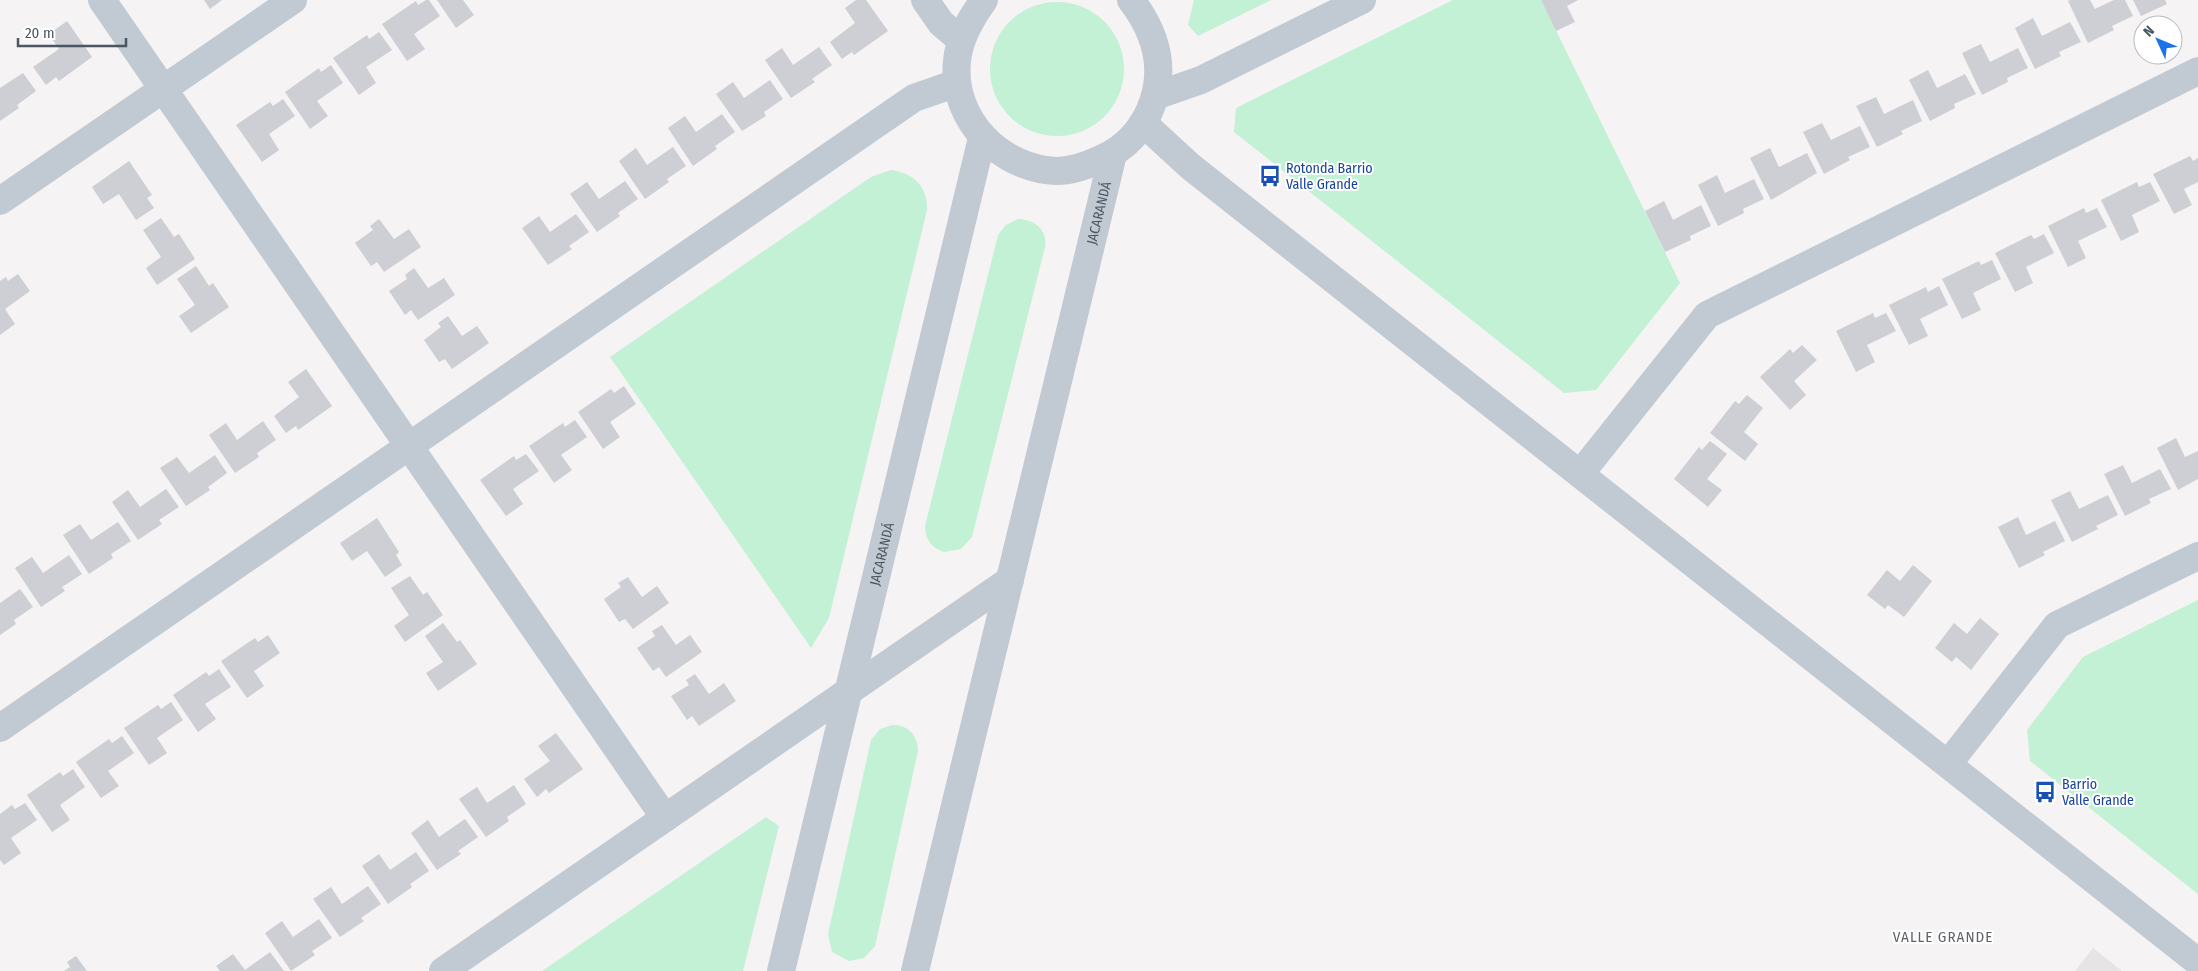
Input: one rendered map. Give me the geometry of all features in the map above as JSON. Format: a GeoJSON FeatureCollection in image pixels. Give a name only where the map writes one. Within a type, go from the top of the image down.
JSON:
{"type":"FeatureCollection","features":[{"type":"Feature","properties":{"kind":"street"},"geometry":{"type":"LineString","coordinates":[[102,0],[665,818]]}},
{"type":"Feature","properties":{"kind":"street"},"geometry":{"type":"LineString","coordinates":[[0,202],[293,0]]}},
{"type":"Feature","properties":{"kind":"street"},"geometry":{"type":"LineString","coordinates":[[925,0],[941,23],[961,40]]}},
{"type":"Feature","properties":{"kind":"street","name":"JACARANDÁ"},"geometry":{"type":"LineString","coordinates":[[984,0],[970,19],[961,40],[956,62],[957,83],[962,103],[970,121],[982,138],[1004,155],[1030,167],[1058,171],[1086,166],[1112,154],[1124,146],[1143,124],[1155,96],[1159,69],[1156,43],[1142,6]]}},
{"type":"Feature","properties":{"kind":"street"},"geometry":{"type":"LineString","coordinates":[[1155,96],[1200,80],[1362,0]]}},
{"type":"Feature","properties":{"kind":"street"},"geometry":{"type":"LineString","coordinates":[[1580,474],[1707,315],[2198,71]]}},
{"type":"Feature","properties":{"kind":"street"},"geometry":{"type":"LineString","coordinates":[[0,728],[914,98],[957,83]]}},
{"type":"Feature","properties":{"kind":"street"},"geometry":{"type":"LineString","coordinates":[[1143,124],[1191,167],[2198,962]]}},
{"type":"Feature","properties":{"kind":"street","name":"JACARANDÁ"},"geometry":{"type":"LineString","coordinates":[[781,971],[851,690],[982,138]]}},
{"type":"Feature","properties":{"kind":"street","name":"JACARANDÁ"},"geometry":{"type":"LineString","coordinates":[[915,971],[1112,154]]}},
{"type":"Feature","properties":{"kind":"street"},"geometry":{"type":"LineString","coordinates":[[1948,764],[2057,625],[2198,556]]}},
{"type":"Feature","properties":{"kind":"street"},"geometry":{"type":"LineString","coordinates":[[443,971],[1010,580]]}},
{"type":"Feature","properties":{"kind":"shaded area"},"geometry":{"type":"Polygon","coordinates":[[[2093,948],[2122,971],[2075,971],[2093,948]]]}},
{"type":"Feature","properties":{"kind":"green space"},"geometry":{"type":"Polygon","coordinates":[[[1194,0],[1271,0],[1198,36],[1188,25],[1194,0]]]}},
{"type":"Feature","properties":{"kind":"green space"},"geometry":{"type":"Polygon","coordinates":[[[1453,0],[1541,0],[1680,283],[1596,390],[1564,393],[1234,132],[1236,108],[1453,0]]]}},
{"type":"Feature","properties":{"kind":"green space"},"geometry":{"type":"Polygon","coordinates":[[[1057,2],[1083,7],[1094,13],[1104,22],[1113,32],[1119,43],[1124,69],[1119,95],[1113,106],[1104,116],[1094,125],[1083,131],[1057,136],[1031,131],[1020,125],[1010,116],[1001,106],[995,95],[990,69],[995,43],[1001,32],[1010,22],[1020,13],[1031,7],[1057,2]]]}},
{"type":"Feature","properties":{"kind":"green space"},"geometry":{"type":"Polygon","coordinates":[[[891,170],[906,174],[918,182],[925,194],[927,210],[829,618],[811,648],[610,357],[871,177],[891,170]]]}},
{"type":"Feature","properties":{"kind":"green space"},"geometry":{"type":"Polygon","coordinates":[[[1018,219],[1029,221],[1039,227],[1044,235],[1045,247],[972,537],[961,549],[944,552],[930,543],[926,535],[925,526],[998,235],[1006,225],[1018,219]]]}},
{"type":"Feature","properties":{"kind":"green space"},"geometry":{"type":"Polygon","coordinates":[[[2198,600],[2198,894],[2030,761],[2027,730],[2083,657],[2198,600]]]}},
{"type":"Feature","properties":{"kind":"green space"},"geometry":{"type":"Polygon","coordinates":[[[898,725],[911,732],[916,740],[918,751],[875,946],[864,958],[849,961],[832,952],[828,934],[871,740],[880,729],[898,725]]]}},
{"type":"Feature","properties":{"kind":"green space"},"geometry":{"type":"Polygon","coordinates":[[[766,817],[779,826],[743,971],[542,971],[766,817]]]}},
{"type":"Feature","properties":{"kind":"building"},"geometry":{"type":"Polygon","coordinates":[[[204,0],[222,0],[210,9],[204,0]]]}},
{"type":"Feature","properties":{"kind":"building"},"geometry":{"type":"Polygon","coordinates":[[[429,0],[440,16],[414,34],[425,49],[407,61],[382,24],[416,1],[418,5],[429,0]]]}},
{"type":"Feature","properties":{"kind":"building"},"geometry":{"type":"Polygon","coordinates":[[[437,0],[463,0],[474,15],[456,28],[437,0]]]}},
{"type":"Feature","properties":{"kind":"building"},"geometry":{"type":"Polygon","coordinates":[[[856,0],[866,0],[888,31],[854,55],[852,52],[842,59],[830,42],[855,23],[845,8],[856,0]]]}},
{"type":"Feature","properties":{"kind":"building"},"geometry":{"type":"Polygon","coordinates":[[[1541,0],[1578,0],[1567,6],[1575,22],[1556,31],[1541,0]]]}},
{"type":"Feature","properties":{"kind":"building"},"geometry":{"type":"Polygon","coordinates":[[[2090,0],[2095,9],[2114,0],[2125,0],[2133,16],[2112,26],[2114,30],[2088,43],[2068,1],[2090,0]]]}},
{"type":"Feature","properties":{"kind":"building"},"geometry":{"type":"Polygon","coordinates":[[[2133,0],[2165,0],[2167,4],[2140,15],[2133,0]]]}},
{"type":"Feature","properties":{"kind":"building"},"geometry":{"type":"Polygon","coordinates":[[[2033,18],[2042,36],[2070,22],[2081,42],[2059,52],[2061,56],[2035,69],[2015,28],[2033,18]]]}},
{"type":"Feature","properties":{"kind":"building"},"geometry":{"type":"Polygon","coordinates":[[[67,21],[92,57],[59,81],[56,77],[46,85],[33,67],[59,49],[49,34],[67,21]]]}},
{"type":"Feature","properties":{"kind":"building"},"geometry":{"type":"Polygon","coordinates":[[[379,32],[392,50],[366,67],[376,83],[359,95],[333,58],[367,35],[369,39],[379,32]]]}},
{"type":"Feature","properties":{"kind":"building"},"geometry":{"type":"Polygon","coordinates":[[[1981,44],[1990,62],[2018,48],[2028,68],[2007,78],[2008,82],[1982,95],[1962,53],[1981,44]]]}},
{"type":"Feature","properties":{"kind":"building"},"geometry":{"type":"Polygon","coordinates":[[[819,47],[832,65],[812,79],[815,82],[791,98],[765,60],[782,48],[793,65],[819,47]]]}},
{"type":"Feature","properties":{"kind":"building"},"geometry":{"type":"Polygon","coordinates":[[[331,65],[343,83],[317,101],[328,116],[310,129],[285,92],[319,68],[321,72],[331,65]]]}},
{"type":"Feature","properties":{"kind":"building"},"geometry":{"type":"Polygon","coordinates":[[[1928,70],[1937,88],[1965,74],[1976,94],[1954,104],[1955,108],[1930,121],[1909,80],[1928,70]]]}},
{"type":"Feature","properties":{"kind":"building"},"geometry":{"type":"Polygon","coordinates":[[[23,73],[36,91],[17,105],[19,108],[0,121],[0,88],[23,73]]]}},
{"type":"Feature","properties":{"kind":"building"},"geometry":{"type":"Polygon","coordinates":[[[770,80],[783,99],[764,112],[766,116],[742,131],[716,94],[733,82],[744,98],[770,80]]]}},
{"type":"Feature","properties":{"kind":"building"},"geometry":{"type":"Polygon","coordinates":[[[1876,97],[1884,114],[1913,100],[1922,121],[1901,131],[1903,134],[1877,147],[1856,106],[1876,97]]]}},
{"type":"Feature","properties":{"kind":"building"},"geometry":{"type":"Polygon","coordinates":[[[283,99],[295,116],[269,134],[279,150],[262,162],[236,125],[270,102],[273,106],[283,99]]]}},
{"type":"Feature","properties":{"kind":"building"},"geometry":{"type":"Polygon","coordinates":[[[722,114],[735,132],[715,146],[717,149],[693,166],[668,128],[685,116],[696,132],[722,114]]]}},
{"type":"Feature","properties":{"kind":"building"},"geometry":{"type":"Polygon","coordinates":[[[1822,123],[1831,140],[1860,126],[1870,147],[1848,157],[1850,160],[1824,174],[1803,132],[1822,123]]]}},
{"type":"Feature","properties":{"kind":"building"},"geometry":{"type":"Polygon","coordinates":[[[673,147],[686,166],[667,179],[669,182],[645,199],[619,161],[636,148],[647,165],[673,147]]]}},
{"type":"Feature","properties":{"kind":"building"},"geometry":{"type":"Polygon","coordinates":[[[1770,148],[1779,167],[1807,153],[1817,173],[1771,200],[1750,158],[1770,148]]]}},
{"type":"Feature","properties":{"kind":"building"},"geometry":{"type":"Polygon","coordinates":[[[2190,156],[2193,161],[2198,158],[2198,182],[2184,189],[2192,205],[2174,214],[2153,174],[2190,156]]]}},
{"type":"Feature","properties":{"kind":"building"},"geometry":{"type":"Polygon","coordinates":[[[129,161],[152,195],[147,198],[154,208],[136,220],[119,194],[103,204],[92,187],[129,161]]]}},
{"type":"Feature","properties":{"kind":"building"},"geometry":{"type":"Polygon","coordinates":[[[1717,175],[1725,193],[1754,179],[1764,199],[1743,209],[1744,213],[1718,226],[1698,185],[1717,175]]]}},
{"type":"Feature","properties":{"kind":"building"},"geometry":{"type":"Polygon","coordinates":[[[625,181],[638,199],[618,213],[620,216],[597,232],[570,194],[587,182],[599,199],[625,181]]]}},
{"type":"Feature","properties":{"kind":"building"},"geometry":{"type":"Polygon","coordinates":[[[2137,182],[2139,187],[2150,182],[2160,201],[2132,215],[2139,232],[2121,241],[2101,200],[2137,182]]]}},
{"type":"Feature","properties":{"kind":"building"},"geometry":{"type":"Polygon","coordinates":[[[1664,201],[1673,220],[1701,205],[1711,226],[1690,236],[1691,240],[1665,252],[1645,211],[1664,201]]]}},
{"type":"Feature","properties":{"kind":"building"},"geometry":{"type":"Polygon","coordinates":[[[2084,208],[2086,213],[2097,208],[2107,227],[2078,241],[2086,258],[2068,267],[2048,226],[2084,208]]]}},
{"type":"Feature","properties":{"kind":"building"},"geometry":{"type":"Polygon","coordinates":[[[576,214],[589,232],[569,246],[572,249],[548,265],[522,228],[539,216],[550,232],[576,214]]]}},
{"type":"Feature","properties":{"kind":"building"},"geometry":{"type":"Polygon","coordinates":[[[161,218],[174,237],[179,234],[195,259],[157,285],[146,268],[161,257],[143,230],[161,218]]]}},
{"type":"Feature","properties":{"kind":"building"},"geometry":{"type":"Polygon","coordinates":[[[379,219],[394,239],[409,229],[421,247],[384,272],[377,262],[371,266],[355,243],[373,230],[370,226],[379,219]]]}},
{"type":"Feature","properties":{"kind":"building"},"geometry":{"type":"Polygon","coordinates":[[[2044,234],[2054,253],[2026,267],[2033,283],[2015,292],[1995,253],[2031,235],[2034,239],[2044,234]]]}},
{"type":"Feature","properties":{"kind":"building"},"geometry":{"type":"Polygon","coordinates":[[[1992,260],[2001,279],[1973,293],[1981,310],[1962,319],[1942,279],[1979,261],[1981,265],[1992,260]]]}},
{"type":"Feature","properties":{"kind":"building"},"geometry":{"type":"Polygon","coordinates":[[[196,266],[209,286],[213,283],[229,307],[191,333],[179,316],[195,305],[177,279],[196,266]]]}},
{"type":"Feature","properties":{"kind":"building"},"geometry":{"type":"Polygon","coordinates":[[[414,268],[428,288],[444,278],[455,295],[418,320],[411,310],[405,315],[389,291],[407,279],[405,275],[414,268]]]}},
{"type":"Feature","properties":{"kind":"building"},"geometry":{"type":"Polygon","coordinates":[[[18,274],[30,291],[5,309],[15,324],[0,335],[0,281],[6,277],[8,281],[18,274]]]}},
{"type":"Feature","properties":{"kind":"building"},"geometry":{"type":"Polygon","coordinates":[[[1939,286],[1948,305],[1920,319],[1928,336],[1909,345],[1889,305],[1926,287],[1928,292],[1939,286]]]}},
{"type":"Feature","properties":{"kind":"building"},"geometry":{"type":"Polygon","coordinates":[[[1873,313],[1875,318],[1886,313],[1896,331],[1867,345],[1875,362],[1856,372],[1836,331],[1873,313]]]}},
{"type":"Feature","properties":{"kind":"building"},"geometry":{"type":"Polygon","coordinates":[[[448,316],[462,336],[477,326],[489,343],[452,369],[445,359],[439,362],[424,340],[441,327],[438,323],[448,316]]]}},
{"type":"Feature","properties":{"kind":"building"},"geometry":{"type":"Polygon","coordinates":[[[1802,345],[1817,360],[1794,381],[1806,395],[1790,410],[1760,377],[1790,349],[1793,353],[1802,345]]]}},
{"type":"Feature","properties":{"kind":"building"},"geometry":{"type":"Polygon","coordinates":[[[306,369],[332,406],[298,430],[296,426],[286,433],[274,416],[299,397],[288,382],[306,369]]]}},
{"type":"Feature","properties":{"kind":"building"},"geometry":{"type":"Polygon","coordinates":[[[624,386],[636,404],[610,422],[620,437],[603,449],[578,412],[611,389],[614,393],[624,386]]]}},
{"type":"Feature","properties":{"kind":"building"},"geometry":{"type":"Polygon","coordinates":[[[1747,395],[1763,408],[1744,432],[1758,444],[1745,461],[1710,433],[1735,401],[1739,404],[1747,395]]]}},
{"type":"Feature","properties":{"kind":"building"},"geometry":{"type":"Polygon","coordinates":[[[575,420],[587,437],[561,455],[572,470],[554,483],[529,446],[563,423],[565,427],[575,420]]]}},
{"type":"Feature","properties":{"kind":"building"},"geometry":{"type":"Polygon","coordinates":[[[263,421],[276,440],[257,453],[259,457],[235,473],[209,435],[226,423],[237,440],[263,421]]]}},
{"type":"Feature","properties":{"kind":"building"},"geometry":{"type":"Polygon","coordinates":[[[2176,438],[2185,457],[2198,451],[2198,479],[2178,490],[2157,448],[2176,438]]]}},
{"type":"Feature","properties":{"kind":"building"},"geometry":{"type":"Polygon","coordinates":[[[1710,441],[1727,454],[1707,479],[1722,490],[1708,507],[1674,479],[1699,447],[1702,450],[1710,441]]]}},
{"type":"Feature","properties":{"kind":"building"},"geometry":{"type":"Polygon","coordinates":[[[526,454],[539,471],[513,489],[523,504],[506,516],[480,480],[514,456],[516,460],[526,454]]]}},
{"type":"Feature","properties":{"kind":"building"},"geometry":{"type":"Polygon","coordinates":[[[215,455],[227,473],[208,487],[210,490],[186,506],[160,468],[177,457],[189,473],[215,455]]]}},
{"type":"Feature","properties":{"kind":"building"},"geometry":{"type":"Polygon","coordinates":[[[2123,465],[2132,483],[2160,469],[2171,489],[2149,499],[2151,503],[2125,516],[2104,474],[2123,465]]]}},
{"type":"Feature","properties":{"kind":"building"},"geometry":{"type":"Polygon","coordinates":[[[166,489],[179,507],[159,520],[162,524],[138,540],[112,502],[128,490],[140,507],[166,489]]]}},
{"type":"Feature","properties":{"kind":"building"},"geometry":{"type":"Polygon","coordinates":[[[2070,491],[2079,509],[2108,495],[2118,515],[2096,526],[2098,529],[2072,542],[2051,500],[2070,491]]]}},
{"type":"Feature","properties":{"kind":"building"},"geometry":{"type":"Polygon","coordinates":[[[2018,517],[2026,535],[2055,521],[2065,541],[2043,552],[2045,555],[2019,568],[1998,527],[2018,517]]]}},
{"type":"Feature","properties":{"kind":"building"},"geometry":{"type":"Polygon","coordinates":[[[377,518],[399,552],[396,555],[402,565],[385,577],[367,551],[352,561],[340,543],[377,518]]]}},
{"type":"Feature","properties":{"kind":"building"},"geometry":{"type":"Polygon","coordinates":[[[118,522],[131,541],[111,554],[113,558],[89,574],[63,535],[80,524],[91,540],[118,522]]]}},
{"type":"Feature","properties":{"kind":"building"},"geometry":{"type":"Polygon","coordinates":[[[69,555],[82,574],[62,587],[65,591],[41,607],[15,568],[32,557],[43,573],[69,555]]]}},
{"type":"Feature","properties":{"kind":"building"},"geometry":{"type":"Polygon","coordinates":[[[1913,565],[1932,581],[1904,617],[1888,605],[1885,609],[1867,595],[1887,570],[1900,581],[1913,565]]]}},
{"type":"Feature","properties":{"kind":"building"},"geometry":{"type":"Polygon","coordinates":[[[410,576],[423,595],[427,592],[443,615],[405,642],[394,626],[409,615],[391,588],[410,576]]]}},
{"type":"Feature","properties":{"kind":"building"},"geometry":{"type":"Polygon","coordinates":[[[628,577],[642,597],[657,586],[669,603],[633,629],[625,619],[619,622],[604,599],[621,587],[618,583],[628,577]]]}},
{"type":"Feature","properties":{"kind":"building"},"geometry":{"type":"Polygon","coordinates":[[[20,589],[33,607],[14,620],[16,624],[0,635],[0,603],[20,589]]]}},
{"type":"Feature","properties":{"kind":"building"},"geometry":{"type":"Polygon","coordinates":[[[1980,618],[1999,634],[1971,670],[1956,657],[1952,662],[1935,648],[1954,623],[1967,634],[1980,618]]]}},
{"type":"Feature","properties":{"kind":"building"},"geometry":{"type":"Polygon","coordinates":[[[443,623],[457,642],[460,640],[477,664],[438,691],[426,673],[443,662],[425,636],[443,623]]]}},
{"type":"Feature","properties":{"kind":"building"},"geometry":{"type":"Polygon","coordinates":[[[662,625],[676,645],[690,635],[702,652],[666,677],[659,667],[653,671],[637,648],[655,636],[652,631],[662,625]]]}},
{"type":"Feature","properties":{"kind":"building"},"geometry":{"type":"Polygon","coordinates":[[[268,635],[280,653],[254,671],[264,686],[247,698],[221,661],[255,638],[258,642],[268,635]]]}},
{"type":"Feature","properties":{"kind":"building"},"geometry":{"type":"Polygon","coordinates":[[[219,669],[231,687],[205,704],[216,719],[198,732],[173,695],[206,672],[209,676],[219,669]]]}},
{"type":"Feature","properties":{"kind":"building"},"geometry":{"type":"Polygon","coordinates":[[[695,674],[709,694],[724,683],[736,701],[699,726],[692,716],[687,720],[671,696],[689,685],[686,680],[695,674]]]}},
{"type":"Feature","properties":{"kind":"building"},"geometry":{"type":"Polygon","coordinates":[[[171,702],[183,720],[157,738],[167,753],[149,765],[124,728],[158,705],[161,709],[171,702]]]}},
{"type":"Feature","properties":{"kind":"building"},"geometry":{"type":"Polygon","coordinates":[[[556,733],[583,769],[549,793],[546,789],[537,797],[524,779],[550,761],[538,746],[556,733]]]}},
{"type":"Feature","properties":{"kind":"building"},"geometry":{"type":"Polygon","coordinates":[[[122,736],[134,753],[108,771],[119,786],[101,798],[76,762],[109,739],[112,743],[122,736]]]}},
{"type":"Feature","properties":{"kind":"building"},"geometry":{"type":"Polygon","coordinates":[[[73,769],[85,787],[60,805],[70,820],[52,832],[27,795],[60,772],[63,776],[73,769]]]}},
{"type":"Feature","properties":{"kind":"building"},"geometry":{"type":"Polygon","coordinates":[[[514,785],[526,804],[507,817],[509,821],[486,837],[459,799],[477,787],[487,803],[514,785]]]}},
{"type":"Feature","properties":{"kind":"building"},"geometry":{"type":"Polygon","coordinates":[[[25,803],[37,820],[11,838],[21,853],[4,865],[0,860],[0,814],[12,805],[15,809],[25,803]]]}},
{"type":"Feature","properties":{"kind":"building"},"geometry":{"type":"Polygon","coordinates":[[[465,819],[478,837],[458,851],[461,854],[437,870],[411,833],[428,820],[439,837],[465,819]]]}},
{"type":"Feature","properties":{"kind":"building"},"geometry":{"type":"Polygon","coordinates":[[[416,852],[429,871],[410,884],[412,887],[388,904],[362,866],[379,854],[390,870],[416,852]]]}},
{"type":"Feature","properties":{"kind":"building"},"geometry":{"type":"Polygon","coordinates":[[[368,886],[381,904],[361,918],[364,921],[340,937],[313,899],[331,887],[342,904],[368,886]]]}},
{"type":"Feature","properties":{"kind":"building"},"geometry":{"type":"Polygon","coordinates":[[[319,919],[332,938],[312,951],[315,955],[291,971],[265,933],[282,921],[293,937],[319,919]]]}},
{"type":"Feature","properties":{"kind":"building"},"geometry":{"type":"Polygon","coordinates":[[[270,952],[284,971],[220,971],[216,966],[233,954],[245,970],[270,952]]]}},
{"type":"Feature","properties":{"kind":"building"},"geometry":{"type":"Polygon","coordinates":[[[76,956],[87,971],[64,971],[70,967],[67,962],[76,956]]]}},
{"type":"Feature","properties":{"kind":"place","name":"Rotonda Barrio Valle Grande"},"geometry":{"type":"Point","coordinates":[1270,176]}},
{"type":"Feature","properties":{"kind":"place","name":"Barrio Valle Grande"},"geometry":{"type":"Point","coordinates":[2045,792]}},
{"type":"Feature","properties":{"kind":"district","name":"VALLE GRANDE"},"geometry":{"type":"Point","coordinates":[1943,937]}}]}
